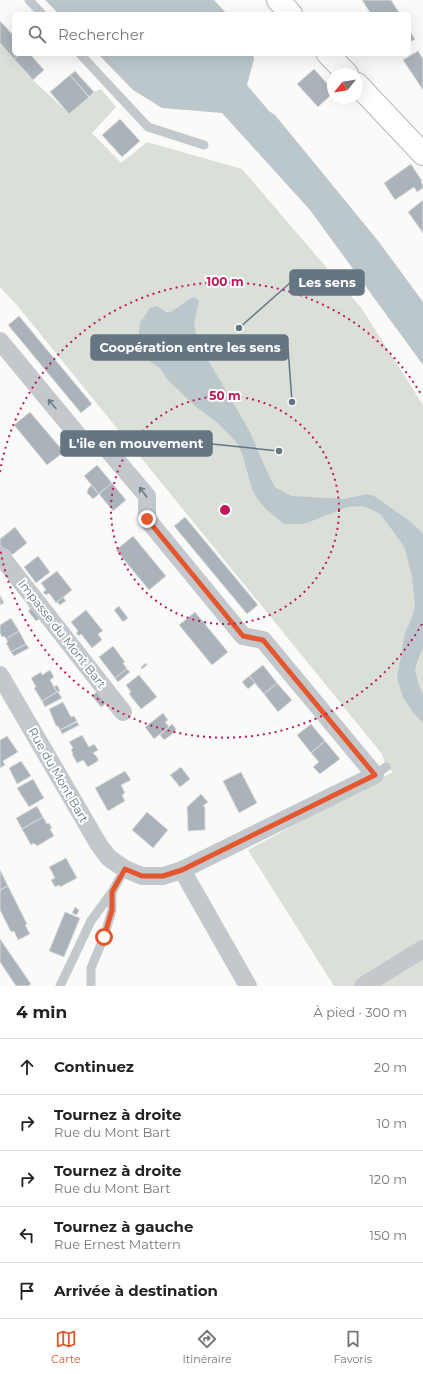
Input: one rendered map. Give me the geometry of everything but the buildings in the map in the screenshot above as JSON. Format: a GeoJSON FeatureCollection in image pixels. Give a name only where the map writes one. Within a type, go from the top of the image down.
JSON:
{"type":"FeatureCollection","features":[{"type":"Feature","properties":{"kind":"main road"},"geometry":{"type":"LineString","coordinates":[[278,0],[289,12]]}},
{"type":"Feature","properties":{"kind":"main road"},"geometry":{"type":"LineString","coordinates":[[330,56],[341,68]]}},
{"type":"Feature","properties":{"kind":"main road"},"geometry":{"type":"LineString","coordinates":[[363,90],[423,154]]}},
{"type":"Feature","properties":{"kind":"street","name":"Rue du Mont Bart"},"geometry":{"type":"LineString","coordinates":[[0,341],[81,439],[102,443],[147,496],[147,519],[243,636],[263,640],[380,771],[182,870],[163,876],[142,876],[125,869],[109,858],[99,846],[0,675]]}},
{"type":"Feature","properties":{"kind":"street","name":"Impasse du Mont Bart"},"geometry":{"type":"LineString","coordinates":[[0,555],[123,712]]}},
{"type":"Feature","properties":{"kind":"street"},"geometry":{"type":"LineString","coordinates":[[182,870],[248,986]]}},
{"type":"Feature","properties":{"kind":"street"},"geometry":{"type":"LineString","coordinates":[[363,986],[423,949]]}},
{"type":"Feature","properties":{"kind":"lane"},"geometry":{"type":"LineString","coordinates":[[29,0],[40,12]]}},
{"type":"Feature","properties":{"kind":"lane"},"geometry":{"type":"LineString","coordinates":[[82,56],[148,127],[204,145]]}},
{"type":"Feature","properties":{"kind":"lane"},"geometry":{"type":"LineString","coordinates":[[60,986],[91,921],[112,892],[125,869]]}},
{"type":"Feature","properties":{"kind":"lane"},"geometry":{"type":"LineString","coordinates":[[91,986],[90,968],[104,937],[112,910],[112,892]]}},
{"type":"Feature","properties":{"kind":"shaded area"},"geometry":{"type":"Polygon","coordinates":[[[45,0],[214,0],[225,12],[57,12],[45,0]]]}},
{"type":"Feature","properties":{"kind":"shaded area"},"geometry":{"type":"Polygon","coordinates":[[[0,43],[33,80],[69,114],[94,92],[101,89],[116,107],[92,133],[121,163],[147,142],[242,169],[362,309],[423,405],[423,986],[334,986],[248,850],[393,772],[386,767],[382,754],[16,304],[0,287],[0,43]]]}},
{"type":"Feature","properties":{"kind":"shaded area"},"geometry":{"type":"Polygon","coordinates":[[[100,56],[253,56],[254,59],[247,85],[269,111],[275,115],[379,242],[423,302],[423,365],[310,210],[222,113],[162,108],[133,90],[100,56]]]}},
{"type":"Feature","properties":{"kind":"shaded area"},"geometry":{"type":"Polygon","coordinates":[[[193,297],[199,300],[194,325],[198,343],[249,430],[275,487],[291,496],[345,499],[367,494],[374,496],[411,522],[423,534],[423,648],[415,670],[419,686],[423,694],[423,723],[412,711],[403,697],[397,678],[405,633],[415,607],[412,576],[405,549],[381,515],[361,506],[347,507],[307,523],[284,524],[258,500],[252,489],[242,453],[237,443],[219,424],[195,406],[167,379],[160,368],[150,362],[141,350],[138,340],[140,323],[150,308],[157,306],[166,312],[171,312],[193,297]]]}},
{"type":"Feature","properties":{"kind":"place","name":"Les sens"},"geometry":{"type":"Point","coordinates":[239,328]}},
{"type":"Feature","properties":{"kind":"place","name":"Coopération entre les sens"},"geometry":{"type":"Point","coordinates":[292,402]}},
{"type":"Feature","properties":{"kind":"place","name":"L'ile en mouvement"},"geometry":{"type":"Point","coordinates":[279,451]}},
{"type":"Feature","properties":{"kind":"route"},"geometry":{"type":"LineString","coordinates":[[104,937],[112,910],[112,892],[125,869],[142,876],[163,876],[182,870],[375,775],[263,640],[243,636],[147,519]]}}]}
